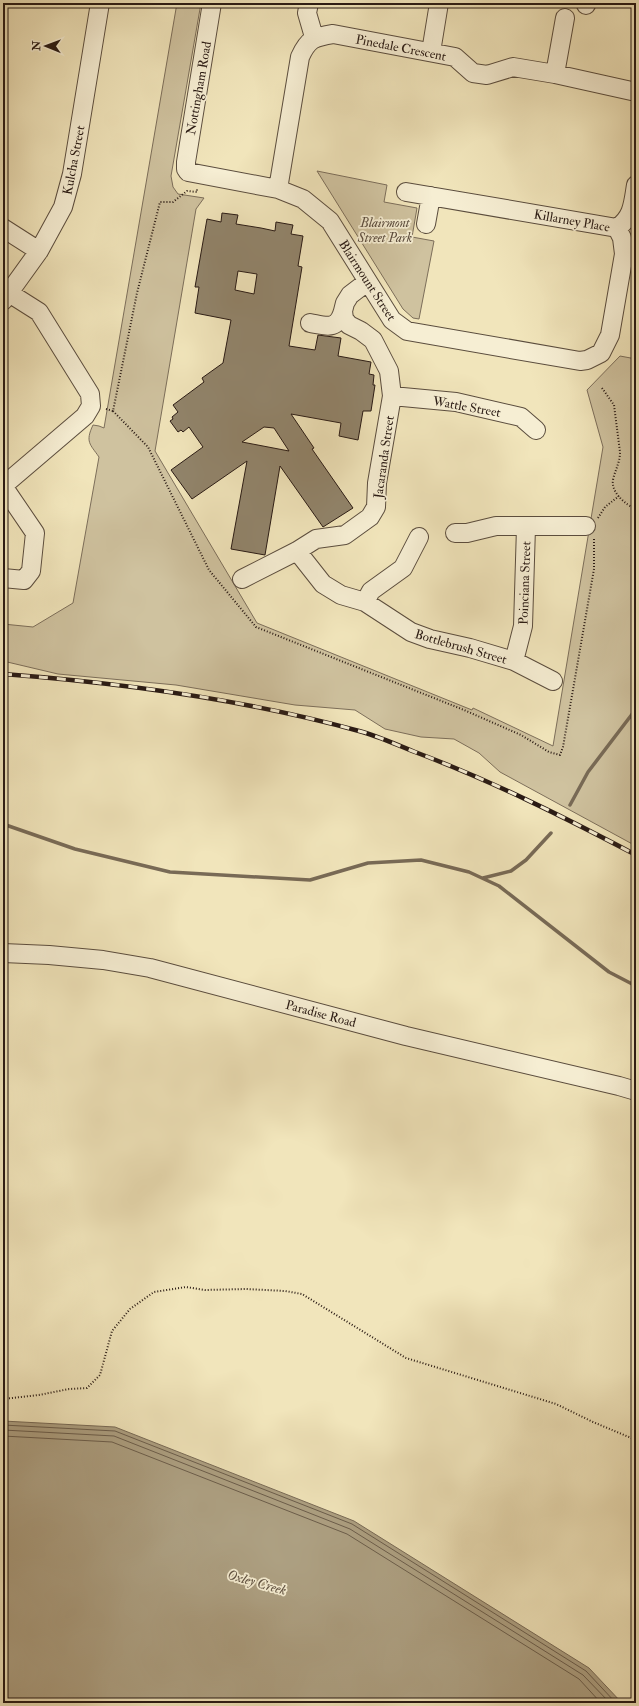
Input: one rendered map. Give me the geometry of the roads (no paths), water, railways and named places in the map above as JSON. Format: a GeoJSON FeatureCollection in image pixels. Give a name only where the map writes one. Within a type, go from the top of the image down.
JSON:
{"type":"FeatureCollection","features":[{"type":"Feature","properties":{"kind":"street","name":"Kulcha Street"},"geometry":{"type":"LineString","coordinates":[[6,297],[39,251],[63,207],[72,174],[100,3]]}},
{"type":"Feature","properties":{"kind":"street"},"geometry":{"type":"LineString","coordinates":[[278,189],[300,57],[304,47],[314,37],[307,14],[309,3]]}},
{"type":"Feature","properties":{"kind":"street"},"geometry":{"type":"LineString","coordinates":[[431,52],[439,3]]}},
{"type":"Feature","properties":{"kind":"street","name":"Nottingham Road"},"geometry":{"type":"LineString","coordinates":[[194,173],[186,169],[186,162],[212,4]]}},
{"type":"Feature","properties":{"kind":"street"},"geometry":{"type":"LineString","coordinates":[[555,74],[565,18]]}},
{"type":"Feature","properties":{"kind":"street","name":"Pinedale Crescent"},"geometry":{"type":"LineString","coordinates":[[314,37],[333,34],[455,57],[473,73],[487,75],[513,67],[555,74],[636,92]]}},
{"type":"Feature","properties":{"kind":"street","name":"Blairmount Street"},"geometry":{"type":"LineString","coordinates":[[194,173],[278,189],[303,200],[330,221],[392,320],[407,331],[580,361],[587,360]]}},
{"type":"Feature","properties":{"kind":"street"},"geometry":{"type":"LineString","coordinates":[[616,228],[626,222],[632,209],[636,185]]}},
{"type":"Feature","properties":{"kind":"street","name":"Killarney Place"},"geometry":{"type":"LineString","coordinates":[[406,192],[616,228],[622,238],[624,254],[610,335],[601,353],[587,360]]}},
{"type":"Feature","properties":{"kind":"street"},"geometry":{"type":"LineString","coordinates":[[426,224],[431,196]]}},
{"type":"Feature","properties":{"kind":"street"},"geometry":{"type":"LineString","coordinates":[[3,228],[39,251]]}},
{"type":"Feature","properties":{"kind":"street"},"geometry":{"type":"LineString","coordinates":[[310,323],[330,326],[336,324],[340,320],[344,303],[350,295],[367,282]]}},
{"type":"Feature","properties":{"kind":"street"},"geometry":{"type":"LineString","coordinates":[[3,578],[24,580],[31,571],[35,533],[3,486],[85,416],[91,406],[90,394],[39,312],[6,297]]}},
{"type":"Feature","properties":{"kind":"street","name":"Jacaranda Street"},"geometry":{"type":"LineString","coordinates":[[242,579],[297,551],[316,539],[345,535],[370,517],[376,507],[377,483],[392,396],[389,371],[372,340],[361,331],[349,325],[344,319],[343,311]]}},
{"type":"Feature","properties":{"kind":"street","name":"Wattle Street"},"geometry":{"type":"LineString","coordinates":[[392,396],[456,402],[521,417],[536,430]]}},
{"type":"Feature","properties":{"kind":"street"},"geometry":{"type":"LineString","coordinates":[[455,533],[467,533],[496,526],[586,526]]}},
{"type":"Feature","properties":{"kind":"street","name":"Poinciana Street"},"geometry":{"type":"LineString","coordinates":[[514,661],[523,626],[526,527]]}},
{"type":"Feature","properties":{"kind":"street"},"geometry":{"type":"LineString","coordinates":[[365,602],[371,591],[402,568],[418,537]]}},
{"type":"Feature","properties":{"kind":"street","name":"Bottlebrush Street"},"geometry":{"type":"LineString","coordinates":[[297,551],[323,584],[341,595],[365,602],[411,632],[430,639],[470,648],[514,661],[553,681]]}},
{"type":"Feature","properties":{"kind":"street","name":"Paradise Road"},"geometry":{"type":"LineString","coordinates":[[3,953],[49,955],[103,960],[150,968],[406,1036],[636,1091]]}},
{"type":"Feature","properties":{"kind":"water","name":"Oxley Creek"},"geometry":{"type":"Polygon","coordinates":[[[3,1421],[115,1427],[354,1521],[589,1668],[622,1703],[3,1703],[3,1421]]]}},
{"type":"Feature","properties":{"kind":"waterway"},"geometry":{"type":"LineString","coordinates":[[570,805],[588,772],[636,709]]}},
{"type":"Feature","properties":{"kind":"waterway"},"geometry":{"type":"LineString","coordinates":[[3,824],[75,849],[170,872],[310,880],[368,863],[421,860],[469,872],[499,886],[609,972],[636,986]]}},
{"type":"Feature","properties":{"kind":"waterway"},"geometry":{"type":"LineString","coordinates":[[483,878],[511,871],[526,860],[551,833]]}},
{"type":"Feature","properties":{"kind":"railway"},"geometry":{"type":"LineString","coordinates":[[3,674],[93,682],[227,701],[359,731],[444,763],[500,787],[555,813],[636,855]]}},
{"type":"Feature","properties":{"kind":"park label","name":"Blairmont Street Park"},"geometry":{"type":"Point","coordinates":[385,230]}}]}
